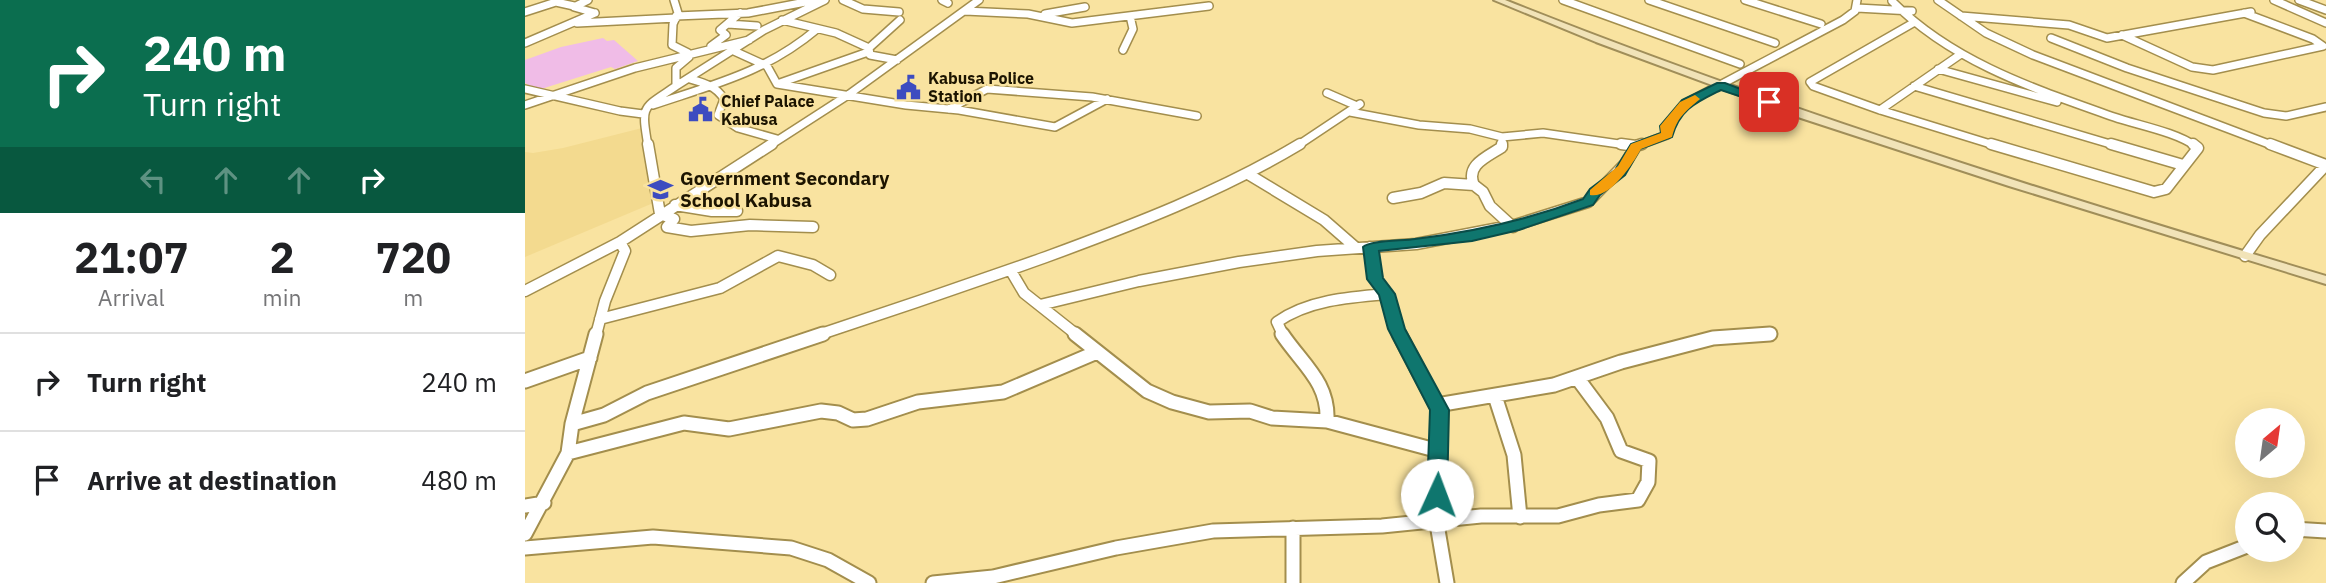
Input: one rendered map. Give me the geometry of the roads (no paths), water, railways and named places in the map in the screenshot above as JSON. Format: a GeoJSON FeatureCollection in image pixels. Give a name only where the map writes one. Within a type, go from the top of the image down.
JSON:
{"type":"FeatureCollection","features":[{"type":"Feature","properties":{"kind":"main road"},"geometry":{"type":"LineString","coordinates":[[1498,0],[1574,32],[1721,86],[1960,168],[2326,279]]}},
{"type":"Feature","properties":{"kind":"street"},"geometry":{"type":"LineString","coordinates":[[574,6],[585,0]]}},
{"type":"Feature","properties":{"kind":"street"},"geometry":{"type":"LineString","coordinates":[[674,0],[676,17],[672,45],[688,53]]}},
{"type":"Feature","properties":{"kind":"street"},"geometry":{"type":"LineString","coordinates":[[577,23],[740,13],[791,2],[817,0]]}},
{"type":"Feature","properties":{"kind":"street"},"geometry":{"type":"LineString","coordinates":[[645,110],[676,86],[749,40],[782,20],[825,0]]}},
{"type":"Feature","properties":{"kind":"street"},"geometry":{"type":"LineString","coordinates":[[777,84],[868,50],[899,16],[847,6],[843,0]]}},
{"type":"Feature","properties":{"kind":"street"},"geometry":{"type":"LineString","coordinates":[[525,291],[620,242],[848,95],[979,0]]}},
{"type":"Feature","properties":{"kind":"street"},"geometry":{"type":"LineString","coordinates":[[1563,0],[1740,64]]}},
{"type":"Feature","properties":{"kind":"street"},"geometry":{"type":"LineString","coordinates":[[1649,0],[1775,43]]}},
{"type":"Feature","properties":{"kind":"street"},"geometry":{"type":"LineString","coordinates":[[1745,0],[1821,24]]}},
{"type":"Feature","properties":{"kind":"street"},"geometry":{"type":"LineString","coordinates":[[1938,0],[1986,33],[2033,55],[2326,165],[2260,235],[2245,256]]}},
{"type":"Feature","properties":{"kind":"street"},"geometry":{"type":"LineString","coordinates":[[2274,0],[2326,23]]}},
{"type":"Feature","properties":{"kind":"street"},"geometry":{"type":"LineString","coordinates":[[2299,0],[2326,10]]}},
{"type":"Feature","properties":{"kind":"street"},"geometry":{"type":"LineString","coordinates":[[1892,1],[1913,23],[1961,54],[2030,85],[2197,145],[2166,189],[2154,192],[1880,110],[1822,90],[1810,82],[1913,23]]}},
{"type":"Feature","properties":{"kind":"street"},"geometry":{"type":"LineString","coordinates":[[525,12],[557,2],[595,13],[577,23],[525,43]]}},
{"type":"Feature","properties":{"kind":"street"},"geometry":{"type":"LineString","coordinates":[[1327,93],[1356,107],[1419,125],[1470,129],[1502,137],[1543,132],[1636,146],[1667,135],[1667,126],[1686,103],[1843,20],[1857,4],[1912,11]]}},
{"type":"Feature","properties":{"kind":"street"},"geometry":{"type":"LineString","coordinates":[[525,5],[545,5]]}},
{"type":"Feature","properties":{"kind":"street"},"geometry":{"type":"LineString","coordinates":[[1028,14],[1067,23],[1209,6]]}},
{"type":"Feature","properties":{"kind":"street"},"geometry":{"type":"LineString","coordinates":[[965,11],[1028,14],[1066,12],[1085,7]]}},
{"type":"Feature","properties":{"kind":"street"},"geometry":{"type":"LineString","coordinates":[[1961,16],[2063,24],[2104,37],[2248,12],[2313,39],[2323,46],[2213,71],[2192,67],[2122,35]]}},
{"type":"Feature","properties":{"kind":"street"},"geometry":{"type":"LineString","coordinates":[[708,48],[726,34],[720,30],[740,13]]}},
{"type":"Feature","properties":{"kind":"street"},"geometry":{"type":"LineString","coordinates":[[1122,50],[1133,29],[1130,16]]}},
{"type":"Feature","properties":{"kind":"street"},"geometry":{"type":"LineString","coordinates":[[782,20],[835,33],[880,58],[897,60]]}},
{"type":"Feature","properties":{"kind":"street"},"geometry":{"type":"LineString","coordinates":[[728,24],[757,26]]}},
{"type":"Feature","properties":{"kind":"street"},"geometry":{"type":"LineString","coordinates":[[525,89],[547,98],[586,103],[615,113],[645,110],[764,65],[790,52],[817,29]]}},
{"type":"Feature","properties":{"kind":"street"},"geometry":{"type":"LineString","coordinates":[[2050,38],[2127,68],[2264,113],[2286,116],[2326,107]]}},
{"type":"Feature","properties":{"kind":"street"},"geometry":{"type":"LineString","coordinates":[[525,105],[688,53],[749,40]]}},
{"type":"Feature","properties":{"kind":"street"},"geometry":{"type":"LineString","coordinates":[[734,51],[764,65],[773,73],[777,84]]}},
{"type":"Feature","properties":{"kind":"street"},"geometry":{"type":"LineString","coordinates":[[676,86],[676,68],[689,57],[688,53]]}},
{"type":"Feature","properties":{"kind":"street"},"geometry":{"type":"LineString","coordinates":[[1880,110],[1961,54]]}},
{"type":"Feature","properties":{"kind":"street"},"geometry":{"type":"LineString","coordinates":[[1938,69],[2057,103],[2090,108]]}},
{"type":"Feature","properties":{"kind":"street"},"geometry":{"type":"LineString","coordinates":[[690,79],[714,86],[724,99],[718,115],[738,128],[777,139]]}},
{"type":"Feature","properties":{"kind":"street"},"geometry":{"type":"LineString","coordinates":[[777,84],[1055,127],[1107,99]]}},
{"type":"Feature","properties":{"kind":"street"},"geometry":{"type":"LineString","coordinates":[[1914,86],[2183,165]]}},
{"type":"Feature","properties":{"kind":"street"},"geometry":{"type":"LineString","coordinates":[[949,109],[987,89],[1107,99],[1197,116]]}},
{"type":"Feature","properties":{"kind":"street"},"geometry":{"type":"LineString","coordinates":[[572,424],[604,415],[647,393],[1011,271],[1184,205],[1248,174],[1356,107]]}},
{"type":"Feature","properties":{"kind":"street"},"geometry":{"type":"LineString","coordinates":[[645,110],[660,214]]}},
{"type":"Feature","properties":{"kind":"street"},"geometry":{"type":"LineString","coordinates":[[1502,137],[1501,147],[1472,169],[1470,176],[1490,206],[1513,227]]}},
{"type":"Feature","properties":{"kind":"street"},"geometry":{"type":"LineString","coordinates":[[1040,305],[1192,270],[1355,247],[1388,247],[1461,238],[1513,227],[1588,202],[1595,192],[1624,169],[1636,146]]}},
{"type":"Feature","properties":{"kind":"street"},"geometry":{"type":"LineString","coordinates":[[1248,174],[1334,226],[1352,240],[1355,247]]}},
{"type":"Feature","properties":{"kind":"street"},"geometry":{"type":"LineString","coordinates":[[1393,198],[1421,193],[1444,183],[1474,185]]}},
{"type":"Feature","properties":{"kind":"street"},"geometry":{"type":"LineString","coordinates":[[675,205],[712,211],[737,211]]}},
{"type":"Feature","properties":{"kind":"street"},"geometry":{"type":"LineString","coordinates":[[660,214],[674,219],[667,227],[689,231],[764,225],[778,228],[813,227]]}},
{"type":"Feature","properties":{"kind":"street"},"geometry":{"type":"LineString","coordinates":[[525,534],[544,503],[568,453],[572,424],[600,320],[625,251],[620,242]]}},
{"type":"Feature","properties":{"kind":"street"},"geometry":{"type":"LineString","coordinates":[[1370,247],[1373,274],[1387,294],[1397,329],[1437,405],[1440,416],[1437,522],[1447,583]]}},
{"type":"Feature","properties":{"kind":"street"},"geometry":{"type":"LineString","coordinates":[[600,320],[720,288],[778,256],[813,265],[830,275]]}},
{"type":"Feature","properties":{"kind":"street"},"geometry":{"type":"LineString","coordinates":[[1011,271],[1024,293],[1147,391],[1188,408],[1209,412],[1249,411],[1272,418],[1327,421],[1439,451]]}},
{"type":"Feature","properties":{"kind":"street"},"geometry":{"type":"LineString","coordinates":[[1327,421],[1330,408],[1326,394],[1277,323],[1284,317],[1338,300],[1387,294]]}},
{"type":"Feature","properties":{"kind":"street"},"geometry":{"type":"LineString","coordinates":[[1437,405],[1578,379],[1621,362],[1713,338],[1770,334]]}},
{"type":"Feature","properties":{"kind":"street"},"geometry":{"type":"LineString","coordinates":[[568,453],[684,423],[729,429],[821,411],[838,413],[853,420],[867,419],[918,402],[1003,392],[1097,352]]}},
{"type":"Feature","properties":{"kind":"street"},"geometry":{"type":"LineString","coordinates":[[525,381],[590,358]]}},
{"type":"Feature","properties":{"kind":"street"},"geometry":{"type":"LineString","coordinates":[[941,583],[993,577],[1190,534],[1293,527],[1382,526],[1481,516],[1558,516],[1599,505],[1634,502],[1638,500],[1648,482],[1649,461],[1622,451],[1607,418],[1578,379]]}},
{"type":"Feature","properties":{"kind":"street"},"geometry":{"type":"LineString","coordinates":[[1495,396],[1507,423],[1516,460],[1520,517]]}},
{"type":"Feature","properties":{"kind":"street"},"geometry":{"type":"LineString","coordinates":[[525,506],[544,503]]}},
{"type":"Feature","properties":{"kind":"street"},"geometry":{"type":"LineString","coordinates":[[1293,527],[1293,583]]}},
{"type":"Feature","properties":{"kind":"street"},"geometry":{"type":"LineString","coordinates":[[2305,530],[2326,531]]}},
{"type":"Feature","properties":{"kind":"street"},"geometry":{"type":"LineString","coordinates":[[525,548],[653,537],[791,548],[828,560],[869,583]]}},
{"type":"Feature","properties":{"kind":"street"},"geometry":{"type":"LineString","coordinates":[[2183,583],[2206,562],[2235,551]]}},
{"type":"Feature","properties":{"kind":"place","name":"Kabusa Police Station"},"geometry":{"type":"Point","coordinates":[908,87]}},
{"type":"Feature","properties":{"kind":"place","name":"Chief Palace Kabusa"},"geometry":{"type":"Point","coordinates":[701,110]}},
{"type":"Feature","properties":{"kind":"place","name":"Government Secondary School Kabusa"},"geometry":{"type":"Point","coordinates":[660,189]}}]}
